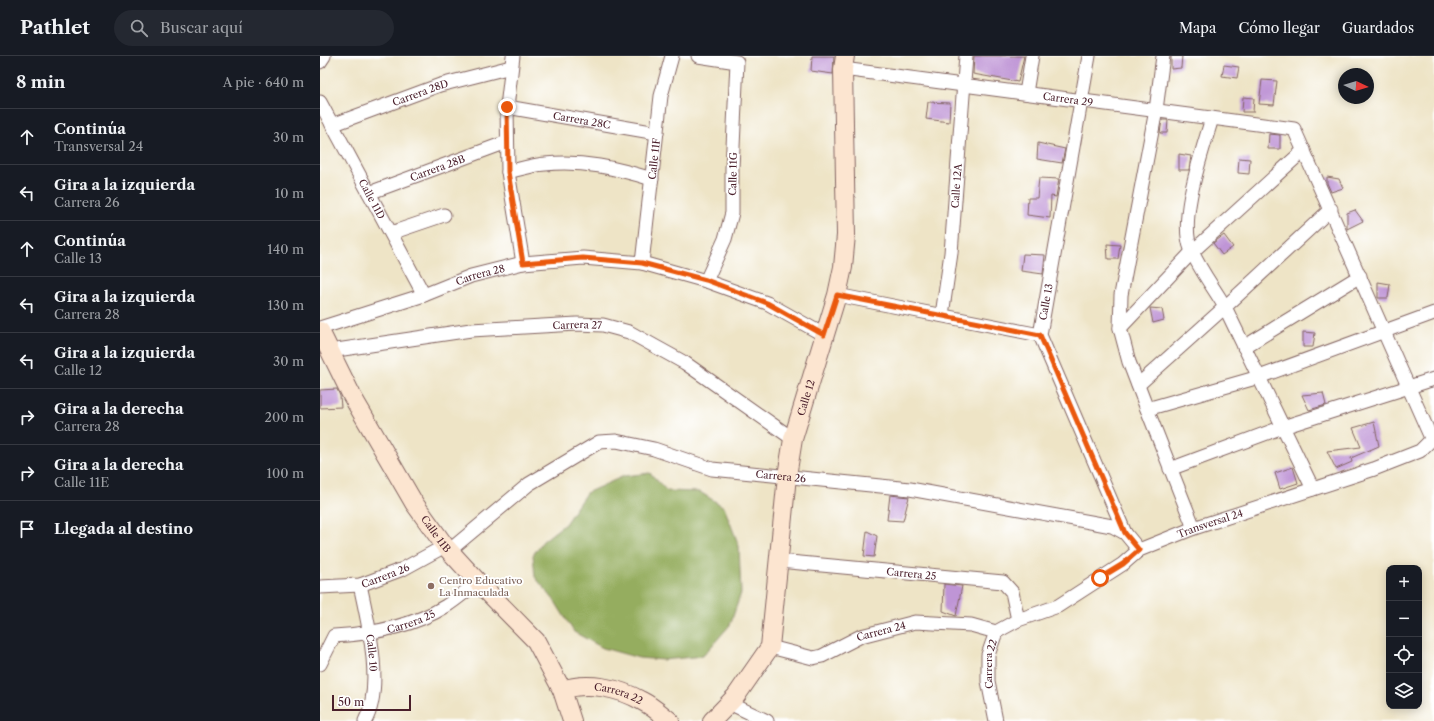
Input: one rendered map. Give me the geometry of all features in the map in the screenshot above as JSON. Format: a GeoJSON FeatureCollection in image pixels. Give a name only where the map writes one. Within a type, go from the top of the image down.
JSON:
{"type":"FeatureCollection","features":[{"type":"Feature","properties":{"kind":"street"},"geometry":{"type":"LineString","coordinates":[[320,62],[324,56]]}},
{"type":"Feature","properties":{"kind":"street","name":"Calle 11F"},"geometry":{"type":"LineString","coordinates":[[642,263],[662,96],[672,56]]}},
{"type":"Feature","properties":{"kind":"street","name":"Calle 11G"},"geometry":{"type":"LineString","coordinates":[[698,56],[737,62],[732,168],[732,213],[726,239],[706,280]]}},
{"type":"Feature","properties":{"kind":"street","name":"Calle 12A"},"geometry":{"type":"LineString","coordinates":[[942,315],[951,253],[966,56]]}},
{"type":"Feature","properties":{"kind":"street"},"geometry":{"type":"LineString","coordinates":[[1026,93],[1032,56]]}},
{"type":"Feature","properties":{"kind":"street","name":"Calle 13"},"geometry":{"type":"LineString","coordinates":[[1089,56],[1040,335],[1125,533]]}},
{"type":"Feature","properties":{"kind":"street"},"geometry":{"type":"LineString","coordinates":[[1163,56],[1156,110],[1121,295],[1120,328],[1129,362],[1194,528]]}},
{"type":"Feature","properties":{"kind":"street"},"geometry":{"type":"LineString","coordinates":[[512,62],[507,107],[508,172],[523,263]]}},
{"type":"Feature","properties":{"kind":"street","name":"Carrera 28D"},"geometry":{"type":"LineString","coordinates":[[332,125],[440,85],[512,62]]}},
{"type":"Feature","properties":{"kind":"street","name":"Carrera 29"},"geometry":{"type":"LineString","coordinates":[[844,62],[963,85],[1294,129],[1304,150]]}},
{"type":"Feature","properties":{"kind":"street","name":"Calle 12"},"geometry":{"type":"LineString","coordinates":[[770,647],[787,476],[793,439],[837,295],[843,267],[846,235],[844,62]]}},
{"type":"Feature","properties":{"kind":"street","name":"Calle 11D"},"geometry":{"type":"LineString","coordinates":[[320,102],[424,295]]}},
{"type":"Feature","properties":{"kind":"street","name":"Carrera 28C"},"geometry":{"type":"LineString","coordinates":[[507,107],[657,133]]}},
{"type":"Feature","properties":{"kind":"street"},"geometry":{"type":"LineString","coordinates":[[1212,118],[1192,188],[1188,222],[1190,247],[1225,307],[1313,489]]}},
{"type":"Feature","properties":{"kind":"street","name":"Carrera 28B"},"geometry":{"type":"LineString","coordinates":[[369,193],[507,142]]}},
{"type":"Feature","properties":{"kind":"street"},"geometry":{"type":"LineString","coordinates":[[1120,328],[1192,252],[1304,150],[1408,388],[1433,438]]}},
{"type":"Feature","properties":{"kind":"street"},"geometry":{"type":"LineString","coordinates":[[508,172],[544,164],[580,163],[617,168],[652,179]]}},
{"type":"Feature","properties":{"kind":"street"},"geometry":{"type":"LineString","coordinates":[[1138,385],[1331,209]]}},
{"type":"Feature","properties":{"kind":"street"},"geometry":{"type":"LineString","coordinates":[[391,233],[444,215]]}},
{"type":"Feature","properties":{"kind":"street","name":"Carrera 28"},"geometry":{"type":"LineString","coordinates":[[320,330],[424,295],[471,276],[523,263],[583,258],[642,263],[706,280],[767,303],[824,335]]}},
{"type":"Feature","properties":{"kind":"street"},"geometry":{"type":"LineString","coordinates":[[1244,346],[1360,276]]}},
{"type":"Feature","properties":{"kind":"street"},"geometry":{"type":"LineString","coordinates":[[837,295],[1040,335]]}},
{"type":"Feature","properties":{"kind":"street"},"geometry":{"type":"LineString","coordinates":[[1147,409],[1259,377],[1434,313]]}},
{"type":"Feature","properties":{"kind":"street","name":"Carrera 27"},"geometry":{"type":"LineString","coordinates":[[330,351],[471,330],[577,324],[603,325],[629,332],[685,363],[793,439]]}},
{"type":"Feature","properties":{"kind":"street","name":"Calle 11B"},"geometry":{"type":"LineString","coordinates":[[320,330],[352,396],[410,496],[447,548],[478,582],[536,640],[562,690],[572,721]]}},
{"type":"Feature","properties":{"kind":"street"},"geometry":{"type":"LineString","coordinates":[[1170,469],[1283,427],[1434,379]]}},
{"type":"Feature","properties":{"kind":"street","name":"Transversal 24"},"geometry":{"type":"LineString","coordinates":[[996,632],[1018,620],[1058,606],[1123,564],[1139,550],[1194,528],[1374,469],[1420,451],[1433,438]]}},
{"type":"Feature","properties":{"kind":"street","name":"Carrera 26"},"geometry":{"type":"LineString","coordinates":[[320,587],[360,585],[403,569],[447,548],[529,484],[599,442],[616,441],[654,449],[712,470],[910,489],[1107,525],[1119,528],[1139,550]]}},
{"type":"Feature","properties":{"kind":"street","name":"Carrera 25"},"geometry":{"type":"LineString","coordinates":[[779,561],[1003,582],[1012,592],[1018,620]]}},
{"type":"Feature","properties":{"kind":"street","name":"Carrera 25"},"geometry":{"type":"LineString","coordinates":[[320,664],[334,636],[370,634],[409,624],[439,609],[478,582]]}},
{"type":"Feature","properties":{"kind":"street","name":"Calle 10"},"geometry":{"type":"LineString","coordinates":[[360,585],[370,634],[374,689],[369,715],[365,721]]}},
{"type":"Feature","properties":{"kind":"street","name":"Carrera 24"},"geometry":{"type":"LineString","coordinates":[[770,647],[814,658],[822,656],[861,636],[915,622],[970,625],[996,632]]}},
{"type":"Feature","properties":{"kind":"street","name":"Carrera 22"},"geometry":{"type":"LineString","coordinates":[[996,632],[988,655],[988,681],[996,721]]}},
{"type":"Feature","properties":{"kind":"street"},"geometry":{"type":"LineString","coordinates":[[712,721],[729,703],[770,647]]}},
{"type":"Feature","properties":{"kind":"street","name":"Carrera 22"},"geometry":{"type":"LineString","coordinates":[[562,690],[574,685],[613,689],[643,701],[670,721]]}},
{"type":"Feature","properties":{"kind":"street"},"geometry":{"type":"LineString","coordinates":[[729,703],[766,721]]}},
{"type":"Feature","properties":{"kind":"green space"},"geometry":{"type":"Polygon","coordinates":[[[650,473],[667,491],[700,492],[724,507],[739,546],[741,593],[730,625],[703,656],[663,660],[639,658],[603,648],[574,632],[554,600],[535,577],[533,555],[543,541],[565,524],[586,493],[624,476],[650,473]]]}},
{"type":"Feature","properties":{"kind":"building"},"geometry":{"type":"Polygon","coordinates":[[[812,56],[834,56],[833,74],[811,71],[812,56]]]}},
{"type":"Feature","properties":{"kind":"building"},"geometry":{"type":"Polygon","coordinates":[[[974,56],[1024,56],[1018,82],[973,74],[974,56]]]}},
{"type":"Feature","properties":{"kind":"building"},"geometry":{"type":"Polygon","coordinates":[[[1171,56],[1182,56],[1181,68],[1171,69],[1171,56]]]}},
{"type":"Feature","properties":{"kind":"building"},"geometry":{"type":"Polygon","coordinates":[[[1224,65],[1239,67],[1237,78],[1222,76],[1224,65]]]}},
{"type":"Feature","properties":{"kind":"building"},"geometry":{"type":"Polygon","coordinates":[[[1262,80],[1277,81],[1274,105],[1259,104],[1262,80]]]}},
{"type":"Feature","properties":{"kind":"building"},"geometry":{"type":"Polygon","coordinates":[[[1243,97],[1254,98],[1253,112],[1242,112],[1243,97]]]}},
{"type":"Feature","properties":{"kind":"building"},"geometry":{"type":"Polygon","coordinates":[[[928,102],[950,103],[949,122],[926,119],[928,102]]]}},
{"type":"Feature","properties":{"kind":"building"},"geometry":{"type":"Polygon","coordinates":[[[1162,120],[1168,120],[1167,133],[1160,133],[1162,120]]]}},
{"type":"Feature","properties":{"kind":"building"},"geometry":{"type":"Polygon","coordinates":[[[1269,134],[1280,135],[1280,149],[1268,149],[1269,134]]]}},
{"type":"Feature","properties":{"kind":"building"},"geometry":{"type":"Polygon","coordinates":[[[1038,143],[1065,149],[1062,163],[1037,159],[1038,143]]]}},
{"type":"Feature","properties":{"kind":"building"},"geometry":{"type":"Polygon","coordinates":[[[1179,154],[1191,156],[1189,170],[1179,170],[1179,154]]]}},
{"type":"Feature","properties":{"kind":"building"},"geometry":{"type":"Polygon","coordinates":[[[1239,158],[1250,159],[1249,174],[1238,173],[1239,158]]]}},
{"type":"Feature","properties":{"kind":"building"},"geometry":{"type":"Polygon","coordinates":[[[1327,177],[1339,179],[1343,188],[1331,192],[1327,183],[1327,177]]]}},
{"type":"Feature","properties":{"kind":"building"},"geometry":{"type":"Polygon","coordinates":[[[1039,178],[1059,179],[1056,197],[1051,196],[1050,218],[1027,215],[1028,198],[1037,198],[1039,178]]]}},
{"type":"Feature","properties":{"kind":"building"},"geometry":{"type":"Polygon","coordinates":[[[1355,210],[1363,221],[1347,229],[1347,213],[1355,210]]]}},
{"type":"Feature","properties":{"kind":"building"},"geometry":{"type":"Polygon","coordinates":[[[1224,235],[1233,247],[1222,255],[1213,243],[1224,235]]]}},
{"type":"Feature","properties":{"kind":"building"},"geometry":{"type":"Polygon","coordinates":[[[1107,244],[1120,245],[1118,259],[1108,259],[1107,244]]]}},
{"type":"Feature","properties":{"kind":"building"},"geometry":{"type":"Polygon","coordinates":[[[1023,254],[1045,255],[1043,274],[1021,271],[1023,254]]]}},
{"type":"Feature","properties":{"kind":"building"},"geometry":{"type":"Polygon","coordinates":[[[1378,282],[1390,284],[1388,298],[1378,298],[1378,282]]]}},
{"type":"Feature","properties":{"kind":"building"},"geometry":{"type":"Polygon","coordinates":[[[1150,308],[1162,309],[1164,320],[1153,323],[1150,308]]]}},
{"type":"Feature","properties":{"kind":"building"},"geometry":{"type":"Polygon","coordinates":[[[1303,332],[1315,333],[1313,347],[1303,347],[1303,332]]]}},
{"type":"Feature","properties":{"kind":"building"},"geometry":{"type":"Polygon","coordinates":[[[337,389],[340,396],[341,407],[320,408],[320,390],[337,389]]]}},
{"type":"Feature","properties":{"kind":"building"},"geometry":{"type":"Polygon","coordinates":[[[1323,393],[1326,405],[1309,410],[1302,395],[1323,393]]]}},
{"type":"Feature","properties":{"kind":"building"},"geometry":{"type":"Polygon","coordinates":[[[1374,422],[1379,446],[1351,458],[1352,462],[1336,469],[1327,451],[1361,447],[1353,428],[1374,422]]]}},
{"type":"Feature","properties":{"kind":"building"},"geometry":{"type":"Polygon","coordinates":[[[1293,467],[1298,483],[1280,489],[1275,473],[1293,467]]]}},
{"type":"Feature","properties":{"kind":"building"},"geometry":{"type":"Polygon","coordinates":[[[890,495],[909,497],[903,521],[887,520],[890,495]]]}},
{"type":"Feature","properties":{"kind":"building"},"geometry":{"type":"Polygon","coordinates":[[[867,531],[877,536],[874,557],[864,556],[867,531]]]}},
{"type":"Feature","properties":{"kind":"building"},"geometry":{"type":"Polygon","coordinates":[[[944,584],[962,586],[956,616],[943,611],[944,584]]]}},
{"type":"Feature","properties":{"kind":"place","name":"Centro Educativo La Inmaculada"},"geometry":{"type":"Point","coordinates":[431,586]}},
{"type":"Feature","properties":{"kind":"route"},"geometry":{"type":"LineString","coordinates":[[507,107],[508,172],[523,263],[553,259],[583,258],[612,259],[642,263],[706,280],[767,303],[824,335],[837,295],[1040,335],[1125,533],[1139,550],[1123,564],[1100,578]]}}]}
